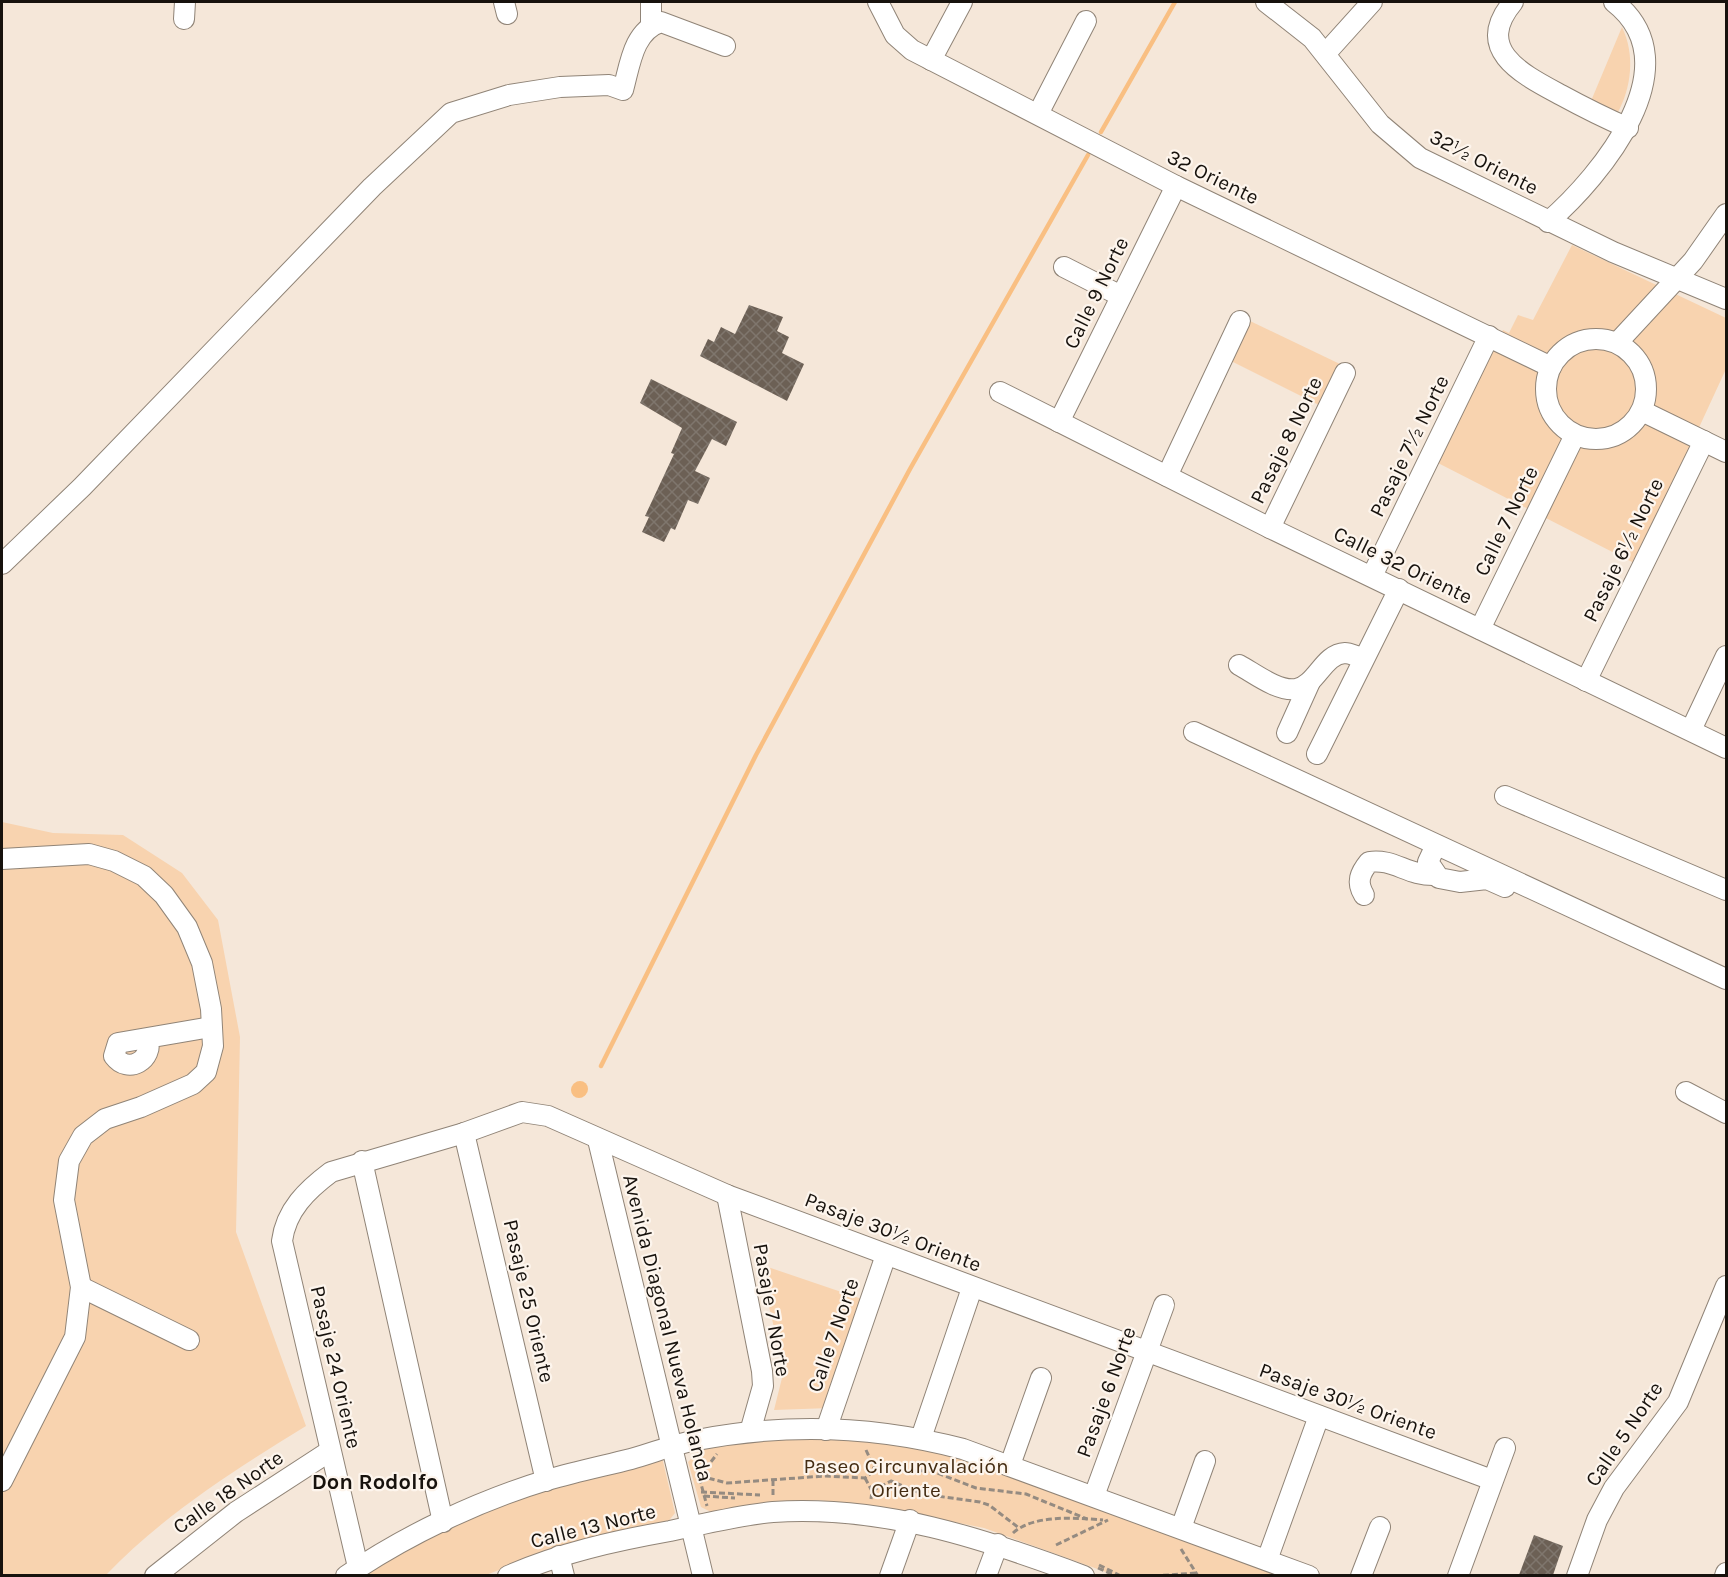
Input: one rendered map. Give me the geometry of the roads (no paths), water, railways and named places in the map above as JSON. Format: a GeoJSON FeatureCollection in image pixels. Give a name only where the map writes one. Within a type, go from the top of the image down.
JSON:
{"type":"FeatureCollection","features":[{"type":"Feature","properties":{"kind":"street"},"geometry":{"type":"LineString","coordinates":[[651,2],[651,25]]}},
{"type":"Feature","properties":{"kind":"street","name":"32 Oriente"},"geometry":{"type":"LineString","coordinates":[[878,2],[901,42],[931,60],[1176,186],[1551,367]]}},
{"type":"Feature","properties":{"kind":"street"},"geometry":{"type":"LineString","coordinates":[[931,60],[962,2]]}},
{"type":"Feature","properties":{"kind":"street","name":"32½ Oriente"},"geometry":{"type":"LineString","coordinates":[[1266,2],[1297,24],[1326,53],[1369,112],[1404,146],[1436,167],[1548,222],[1726,299]]}},
{"type":"Feature","properties":{"kind":"street"},"geometry":{"type":"LineString","coordinates":[[1326,53],[1372,2]]}},
{"type":"Feature","properties":{"kind":"street"},"geometry":{"type":"LineString","coordinates":[[1513,2],[1499,24],[1498,41],[1505,57],[1525,75],[1628,128]]}},
{"type":"Feature","properties":{"kind":"street"},"geometry":{"type":"LineString","coordinates":[[1548,222],[1564,208],[1611,153],[1628,128],[1640,96],[1644,57],[1639,30],[1627,13],[1614,2]]}},
{"type":"Feature","properties":{"kind":"street"},"geometry":{"type":"LineString","coordinates":[[1038,114],[1086,21]]}},
{"type":"Feature","properties":{"kind":"street"},"geometry":{"type":"LineString","coordinates":[[2,564],[82,487],[372,187],[451,113],[509,95],[560,87],[609,85],[623,90],[633,52],[642,34],[651,25],[661,22],[725,46]]}},
{"type":"Feature","properties":{"kind":"street","name":"Calle 9 Norte"},"geometry":{"type":"LineString","coordinates":[[1059,422],[1176,186]]}},
{"type":"Feature","properties":{"kind":"street"},"geometry":{"type":"LineString","coordinates":[[1617,343],[1675,277],[1693,261],[1726,214]]}},
{"type":"Feature","properties":{"kind":"street"},"geometry":{"type":"LineString","coordinates":[[1064,267],[1121,296]]}},
{"type":"Feature","properties":{"kind":"street"},"geometry":{"type":"LineString","coordinates":[[1167,476],[1240,321]]}},
{"type":"Feature","properties":{"kind":"street","name":"Pasaje 7½ Norte"},"geometry":{"type":"LineString","coordinates":[[1372,576],[1489,336]]}},
{"type":"Feature","properties":{"kind":"street"},"geometry":{"type":"LineString","coordinates":[[1598,339],[1617,343],[1635,357],[1645,377],[1646,400],[1642,411],[1628,429],[1619,435],[1597,440],[1575,435],[1563,428],[1548,406],[1546,380],[1551,367],[1562,351],[1579,342],[1598,339]]}},
{"type":"Feature","properties":{"kind":"street","name":"Pasaje 8 Norte"},"geometry":{"type":"LineString","coordinates":[[1270,528],[1345,373]]}},
{"type":"Feature","properties":{"kind":"street","name":"Calle 32 Oriente"},"geometry":{"type":"LineString","coordinates":[[1000,392],[1270,528],[1726,748]]}},
{"type":"Feature","properties":{"kind":"street"},"geometry":{"type":"LineString","coordinates":[[1642,411],[1726,452]]}},
{"type":"Feature","properties":{"kind":"street","name":"Calle 7 Norte"},"geometry":{"type":"LineString","coordinates":[[1480,629],[1575,435]]}},
{"type":"Feature","properties":{"kind":"street","name":"Pasaje 6½ Norte"},"geometry":{"type":"LineString","coordinates":[[1586,681],[1704,441]]}},
{"type":"Feature","properties":{"kind":"street"},"geometry":{"type":"LineString","coordinates":[[1317,754],[1399,589]]}},
{"type":"Feature","properties":{"kind":"street"},"geometry":{"type":"LineString","coordinates":[[1287,733],[1310,682],[1334,657],[1345,653],[1363,658]]}},
{"type":"Feature","properties":{"kind":"street"},"geometry":{"type":"LineString","coordinates":[[1691,730],[1726,656]]}},
{"type":"Feature","properties":{"kind":"street"},"geometry":{"type":"LineString","coordinates":[[1239,665],[1276,685],[1295,689],[1310,682]]}},
{"type":"Feature","properties":{"kind":"street"},"geometry":{"type":"LineString","coordinates":[[1194,732],[1726,979]]}},
{"type":"Feature","properties":{"kind":"street"},"geometry":{"type":"LineString","coordinates":[[1505,796],[1726,890]]}},
{"type":"Feature","properties":{"kind":"street"},"geometry":{"type":"LineString","coordinates":[[1435,875],[1428,862],[1436,844]]}},
{"type":"Feature","properties":{"kind":"street"},"geometry":{"type":"LineString","coordinates":[[2,859],[89,854],[114,861],[144,876],[164,895],[187,927],[202,963],[211,1009],[213,1046],[206,1072],[193,1084],[174,1094],[105,1119],[83,1136],[69,1161],[64,1200],[81,1287],[75,1337],[2,1481]]}},
{"type":"Feature","properties":{"kind":"street"},"geometry":{"type":"LineString","coordinates":[[1364,895],[1359,887],[1359,876],[1369,862],[1381,860],[1412,874],[1435,875],[1460,882],[1487,879],[1626,944],[1642,940]]}},
{"type":"Feature","properties":{"kind":"street"},"geometry":{"type":"LineString","coordinates":[[148,1038],[211,1027]]}},
{"type":"Feature","properties":{"kind":"street"},"geometry":{"type":"LineString","coordinates":[[1686,1092],[1726,1113]]}},
{"type":"Feature","properties":{"kind":"street","name":"Pasaje 30½ Oriente"},"geometry":{"type":"LineString","coordinates":[[290,1213],[313,1185],[331,1172],[362,1161],[464,1133],[522,1112],[536,1113],[727,1195],[1492,1480]]}},
{"type":"Feature","properties":{"kind":"street","name":"Pasaje 25 Oriente"},"geometry":{"type":"LineString","coordinates":[[464,1133],[546,1480]]}},
{"type":"Feature","properties":{"kind":"street","name":"Avenida Diagonal Nueva Holanda"},"geometry":{"type":"LineString","coordinates":[[598,1140],[702,1525],[703,1575]]}},
{"type":"Feature","properties":{"kind":"street"},"geometry":{"type":"LineString","coordinates":[[362,1161],[444,1522]]}},
{"type":"Feature","properties":{"kind":"street","name":"Pasaje 7 Norte"},"geometry":{"type":"LineString","coordinates":[[727,1195],[762,1371],[763,1386],[750,1432]]}},
{"type":"Feature","properties":{"kind":"street","name":"Pasaje 24 Oriente"},"geometry":{"type":"LineString","coordinates":[[290,1213],[282,1241],[330,1450],[352,1571]]}},
{"type":"Feature","properties":{"kind":"street","name":"Calle 7 Norte"},"geometry":{"type":"LineString","coordinates":[[826,1430],[886,1255]]}},
{"type":"Feature","properties":{"kind":"street","name":"Calle 5 Norte"},"geometry":{"type":"LineString","coordinates":[[1577,1575],[1597,1520],[1614,1488],[1678,1402],[1726,1286]]}},
{"type":"Feature","properties":{"kind":"street"},"geometry":{"type":"LineString","coordinates":[[81,1287],[189,1340]]}},
{"type":"Feature","properties":{"kind":"street"},"geometry":{"type":"LineString","coordinates":[[921,1438],[972,1288]]}},
{"type":"Feature","properties":{"kind":"street","name":"Pasaje 6 Norte"},"geometry":{"type":"LineString","coordinates":[[1094,1496],[1164,1305]]}},
{"type":"Feature","properties":{"kind":"street"},"geometry":{"type":"LineString","coordinates":[[1010,1465],[1041,1378]]}},
{"type":"Feature","properties":{"kind":"street"},"geometry":{"type":"LineString","coordinates":[[1267,1560],[1320,1416]]}},
{"type":"Feature","properties":{"kind":"street"},"geometry":{"type":"LineString","coordinates":[[352,1571],[444,1522],[546,1480],[681,1444],[750,1432],[826,1430],[877,1432],[921,1438],[1010,1465],[1094,1496],[1177,1536],[1267,1560],[1309,1575]]}},
{"type":"Feature","properties":{"kind":"street"},"geometry":{"type":"LineString","coordinates":[[1458,1575],[1505,1448]]}},
{"type":"Feature","properties":{"kind":"street","name":"Calle 18 Norte"},"geometry":{"type":"LineString","coordinates":[[155,1575],[236,1512],[330,1450]]}},
{"type":"Feature","properties":{"kind":"street"},"geometry":{"type":"LineString","coordinates":[[1177,1536],[1205,1461]]}},
{"type":"Feature","properties":{"kind":"street","name":"Calle 13 Norte"},"geometry":{"type":"LineString","coordinates":[[508,1575],[562,1566],[604,1544],[791,1511],[857,1513],[910,1520],[1006,1538],[1079,1575]]}},
{"type":"Feature","properties":{"kind":"street"},"geometry":{"type":"LineString","coordinates":[[890,1575],[910,1520]]}},
{"type":"Feature","properties":{"kind":"street"},"geometry":{"type":"LineString","coordinates":[[1361,1575],[1380,1527]]}},
{"type":"Feature","properties":{"kind":"street"},"geometry":{"type":"LineString","coordinates":[[986,1575],[1006,1538]]}},
{"type":"Feature","properties":{"kind":"waterway"},"geometry":{"type":"LineString","coordinates":[[1101,132],[1175,2]]}},
{"type":"Feature","properties":{"kind":"waterway"},"geometry":{"type":"LineString","coordinates":[[601,1066],[756,755],[910,469],[1088,155]]}},
{"type":"Feature","properties":{"kind":"district","name":"Don Rodolfo"},"geometry":{"type":"Point","coordinates":[375,1481]}},
{"type":"Feature","properties":{"kind":"park label","name":"Paseo Circunvalación Oriente"},"geometry":{"type":"Point","coordinates":[906,1478]}}]}
